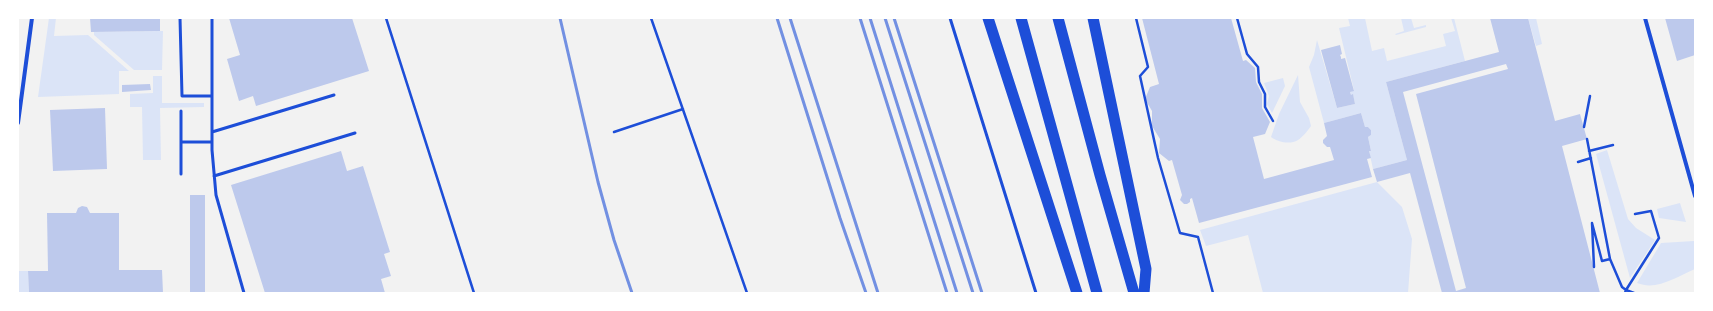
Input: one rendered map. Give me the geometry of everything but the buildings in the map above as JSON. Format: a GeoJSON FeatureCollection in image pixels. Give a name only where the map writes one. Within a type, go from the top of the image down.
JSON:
{"type":"FeatureCollection","features":[{"type":"Feature","properties":{"kind":"highway"},"geometry":{"type":"LineString","coordinates":[[988,18],[1077,293]]}},
{"type":"Feature","properties":{"kind":"highway"},"geometry":{"type":"LineString","coordinates":[[1022,18],[1097,293]]}},
{"type":"Feature","properties":{"kind":"highway"},"geometry":{"type":"LineString","coordinates":[[1058,18],[1100,175],[1134,293]]}},
{"type":"Feature","properties":{"kind":"highway"},"geometry":{"type":"LineString","coordinates":[[1093,18],[1146,269],[1144,293]]}},
{"type":"Feature","properties":{"kind":"street"},"geometry":{"type":"LineString","coordinates":[[18,123],[32,18]]}},
{"type":"Feature","properties":{"kind":"street"},"geometry":{"type":"LineString","coordinates":[[1645,18],[1695,196]]}},
{"type":"Feature","properties":{"kind":"lane"},"geometry":{"type":"LineString","coordinates":[[180,18],[182,96],[212,96]]}},
{"type":"Feature","properties":{"kind":"lane"},"geometry":{"type":"LineString","coordinates":[[212,18],[212,142],[214,176],[220,212],[244,293]]}},
{"type":"Feature","properties":{"kind":"lane"},"geometry":{"type":"LineString","coordinates":[[950,18],[1036,293]]}},
{"type":"Feature","properties":{"kind":"lane"},"geometry":{"type":"LineString","coordinates":[[212,132],[334,95]]}},
{"type":"Feature","properties":{"kind":"lane"},"geometry":{"type":"LineString","coordinates":[[181,112],[181,174]]}},
{"type":"Feature","properties":{"kind":"lane"},"geometry":{"type":"LineString","coordinates":[[214,176],[355,133]]}},
{"type":"Feature","properties":{"kind":"lane"},"geometry":{"type":"LineString","coordinates":[[182,142],[212,142]]}},
{"type":"Feature","properties":{"kind":"path"},"geometry":{"type":"LineString","coordinates":[[386,18],[474,293]]}},
{"type":"Feature","properties":{"kind":"path"},"geometry":{"type":"LineString","coordinates":[[652,18],[747,293]]}},
{"type":"Feature","properties":{"kind":"path"},"geometry":{"type":"LineString","coordinates":[[1136,18],[1148,67],[1140,76],[1158,158],[1180,233],[1198,236],[1213,293]]}},
{"type":"Feature","properties":{"kind":"path"},"geometry":{"type":"LineString","coordinates":[[1237,18],[1247,54],[1258,67],[1259,82],[1266,94],[1265,107],[1273,120]]}},
{"type":"Feature","properties":{"kind":"path"},"geometry":{"type":"LineString","coordinates":[[1584,127],[1590,96]]}},
{"type":"Feature","properties":{"kind":"path"},"geometry":{"type":"LineString","coordinates":[[614,132],[683,109]]}},
{"type":"Feature","properties":{"kind":"path"},"geometry":{"type":"LineString","coordinates":[[1587,139],[1610,259],[1622,287],[1626,292],[1634,293]]}},
{"type":"Feature","properties":{"kind":"path"},"geometry":{"type":"LineString","coordinates":[[1589,151],[1613,145]]}},
{"type":"Feature","properties":{"kind":"path"},"geometry":{"type":"LineString","coordinates":[[1578,162],[1590,158]]}},
{"type":"Feature","properties":{"kind":"path"},"geometry":{"type":"LineString","coordinates":[[1626,292],[1659,238],[1651,211],[1635,214]]}},
{"type":"Feature","properties":{"kind":"path"},"geometry":{"type":"LineString","coordinates":[[1594,267],[1592,223],[1602,261],[1610,259]]}},
{"type":"Feature","properties":{"kind":"shaded area"},"geometry":{"type":"Polygon","coordinates":[[[49,18],[56,18],[54,36],[88,35],[129,71],[119,71],[119,94],[38,97],[49,18]]]}},
{"type":"Feature","properties":{"kind":"shaded area"},"geometry":{"type":"Polygon","coordinates":[[[1348,18],[1365,18],[1372,51],[1384,48],[1387,61],[1446,46],[1443,34],[1455,31],[1451,18],[1454,18],[1465,61],[1386,82],[1407,160],[1373,169],[1368,137],[1371,135],[1371,130],[1368,127],[1365,127],[1361,113],[1324,123],[1309,67],[1314,55],[1317,40],[1337,108],[1355,104],[1353,95],[1351,95],[1350,92],[1354,90],[1339,28],[1350,26],[1348,18]]]}},
{"type":"Feature","properties":{"kind":"shaded area"},"geometry":{"type":"Polygon","coordinates":[[[1401,18],[1411,18],[1414,28],[1426,25],[1426,27],[1396,35],[1395,34],[1404,31],[1401,18]]]}},
{"type":"Feature","properties":{"kind":"shaded area"},"geometry":{"type":"Polygon","coordinates":[[[1528,18],[1536,18],[1542,44],[1536,46],[1528,18]]]}},
{"type":"Feature","properties":{"kind":"shaded area"},"geometry":{"type":"Polygon","coordinates":[[[163,31],[162,70],[134,70],[94,35],[94,32],[163,31]]]}},
{"type":"Feature","properties":{"kind":"shaded area"},"geometry":{"type":"Polygon","coordinates":[[[1298,75],[1300,102],[1309,118],[1311,126],[1298,140],[1288,143],[1271,137],[1279,114],[1298,75]]]}},
{"type":"Feature","properties":{"kind":"shaded area"},"geometry":{"type":"Polygon","coordinates":[[[153,76],[162,76],[162,103],[204,103],[204,107],[160,108],[161,160],[143,160],[142,107],[130,107],[130,94],[153,93],[153,76]]]}},
{"type":"Feature","properties":{"kind":"shaded area"},"geometry":{"type":"Polygon","coordinates":[[[1283,78],[1285,86],[1272,113],[1267,104],[1269,96],[1264,83],[1283,78]]]}},
{"type":"Feature","properties":{"kind":"shaded area"},"geometry":{"type":"Polygon","coordinates":[[[1607,150],[1628,219],[1636,228],[1655,240],[1630,278],[1596,154],[1607,150]]]}},
{"type":"Feature","properties":{"kind":"shaded area"},"geometry":{"type":"Polygon","coordinates":[[[1377,182],[1402,207],[1412,239],[1408,293],[1263,293],[1248,235],[1206,246],[1200,230],[1377,182]]]}},
{"type":"Feature","properties":{"kind":"shaded area"},"geometry":{"type":"Polygon","coordinates":[[[1680,203],[1686,222],[1659,218],[1657,209],[1680,203]]]}},
{"type":"Feature","properties":{"kind":"shaded area"},"geometry":{"type":"Polygon","coordinates":[[[1694,241],[1695,269],[1659,284],[1644,285],[1637,283],[1661,243],[1694,241]]]}},
{"type":"Feature","properties":{"kind":"shaded area"},"geometry":{"type":"Polygon","coordinates":[[[18,271],[28,271],[29,293],[18,293],[18,271]]]}},
{"type":"Feature","properties":{"kind":"railway"},"geometry":{"type":"LineString","coordinates":[[560,18],[598,182],[614,240],[632,293]]}},
{"type":"Feature","properties":{"kind":"railway"},"geometry":{"type":"LineString","coordinates":[[777,18],[840,218],[866,293]]}},
{"type":"Feature","properties":{"kind":"railway"},"geometry":{"type":"LineString","coordinates":[[790,18],[878,293]]}},
{"type":"Feature","properties":{"kind":"railway"},"geometry":{"type":"LineString","coordinates":[[860,18],[947,293]]}},
{"type":"Feature","properties":{"kind":"railway"},"geometry":{"type":"LineString","coordinates":[[870,18],[957,293]]}},
{"type":"Feature","properties":{"kind":"railway"},"geometry":{"type":"LineString","coordinates":[[885,18],[973,293]]}},
{"type":"Feature","properties":{"kind":"railway"},"geometry":{"type":"LineString","coordinates":[[894,18],[982,293]]}}]}
